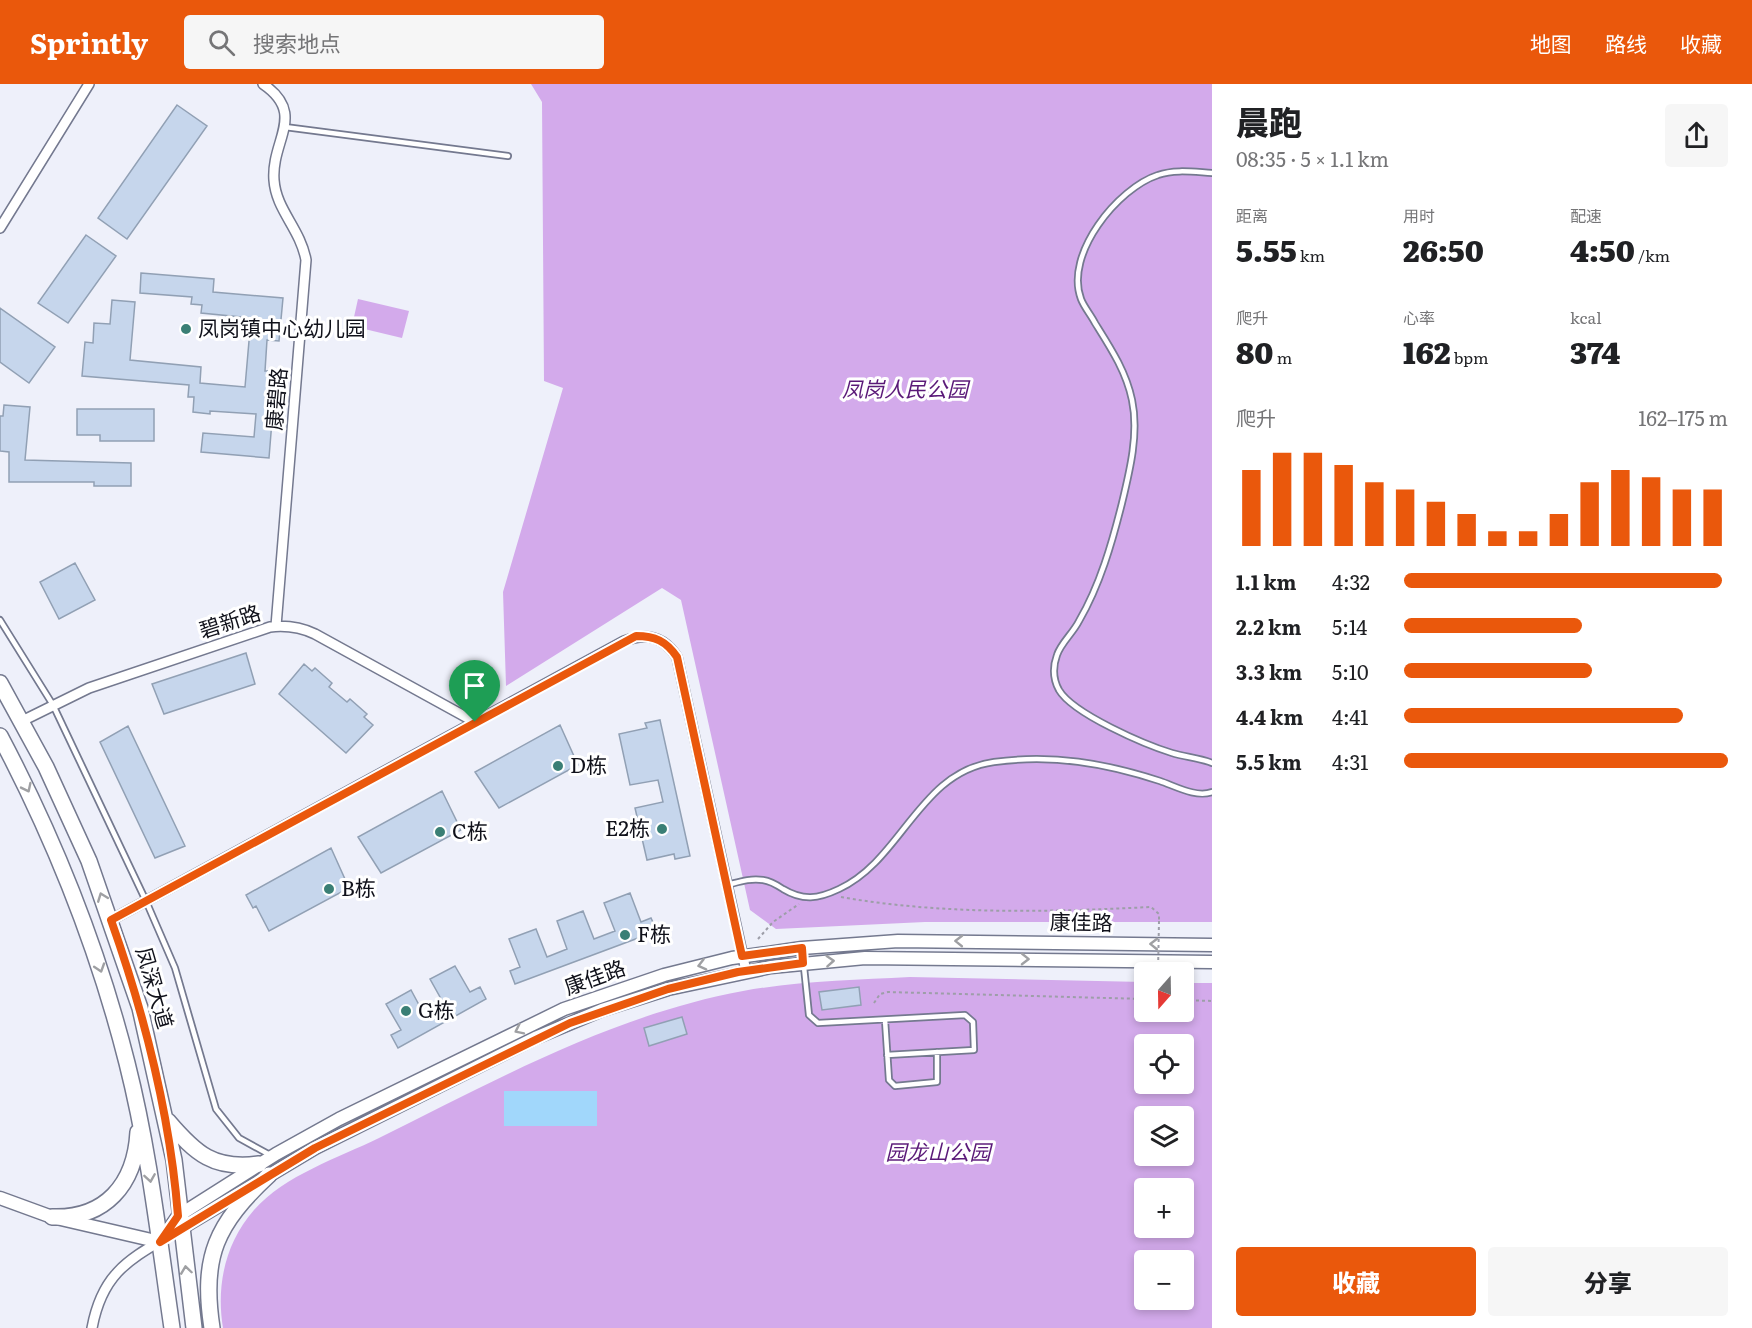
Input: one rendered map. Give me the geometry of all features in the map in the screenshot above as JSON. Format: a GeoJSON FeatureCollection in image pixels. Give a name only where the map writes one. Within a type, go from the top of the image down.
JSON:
{"type":"FeatureCollection","features":[{"type":"Feature","properties":{"kind":"main road","name":"凤深大道"},"geometry":{"type":"LineString","coordinates":[[0,683],[22,721],[68,814],[111,920],[140,1008],[174,1160],[179,1222],[194,1328]]}},
{"type":"Feature","properties":{"kind":"main road"},"geometry":{"type":"LineString","coordinates":[[0,736],[44,825],[83,919],[114,1015],[138,1111],[172,1328]]}},
{"type":"Feature","properties":{"kind":"main road"},"geometry":{"type":"LineString","coordinates":[[52,1217],[86,1214],[114,1196],[124,1183],[133,1160],[138,1136],[138,1111]]}},
{"type":"Feature","properties":{"kind":"main road"},"geometry":{"type":"LineString","coordinates":[[166,1119],[189,1147],[205,1158],[222,1164],[264,1170],[232,1214],[213,1253],[207,1288],[212,1328]]}},
{"type":"Feature","properties":{"kind":"street"},"geometry":{"type":"LineString","coordinates":[[0,228],[89,84]]}},
{"type":"Feature","properties":{"kind":"street","name":"康碧路"},"geometry":{"type":"LineString","coordinates":[[264,84],[281,99],[286,110],[285,127],[276,162],[275,192],[303,246],[306,275],[276,626]]}},
{"type":"Feature","properties":{"kind":"street","name":"碧新路"},"geometry":{"type":"LineString","coordinates":[[22,721],[88,688],[276,626],[293,626],[315,634],[475,722]]}},
{"type":"Feature","properties":{"kind":"street"},"geometry":{"type":"LineString","coordinates":[[111,920],[624,641],[642,636],[660,640],[670,647],[677,657],[746,971]]}},
{"type":"Feature","properties":{"kind":"street","name":"康佳路"},"geometry":{"type":"LineString","coordinates":[[264,1170],[273,1156],[339,1119],[564,1010],[630,985],[742,956],[802,948],[930,941],[1212,945]]}},
{"type":"Feature","properties":{"kind":"street","name":"康佳路"},"geometry":{"type":"LineString","coordinates":[[160,1242],[179,1222],[264,1170],[570,1023],[668,989],[746,971],[803,963],[930,957],[1212,962]]}},
{"type":"Feature","properties":{"kind":"street"},"geometry":{"type":"LineString","coordinates":[[0,1198],[52,1217],[160,1242]]}},
{"type":"Feature","properties":{"kind":"street"},"geometry":{"type":"LineString","coordinates":[[92,1328],[99,1298],[108,1281],[123,1267],[160,1242]]}},
{"type":"Feature","properties":{"kind":"lane"},"geometry":{"type":"LineString","coordinates":[[285,127],[508,156]]}},
{"type":"Feature","properties":{"kind":"lane"},"geometry":{"type":"LineString","coordinates":[[1212,173],[1184,171],[1158,175],[1122,196],[1096,226],[1085,251],[1079,276],[1080,299],[1120,363],[1132,399],[1135,433],[1125,494],[1112,545],[1079,622],[1057,652],[1053,670],[1059,690],[1073,705],[1132,739],[1174,754],[1212,763]]}},
{"type":"Feature","properties":{"kind":"lane"},"geometry":{"type":"LineString","coordinates":[[0,620],[53,705],[146,901],[175,968],[216,1108],[239,1138],[273,1156]]}},
{"type":"Feature","properties":{"kind":"lane"},"geometry":{"type":"LineString","coordinates":[[727,885],[747,880],[765,880],[803,898],[826,894],[856,880],[873,866],[938,788],[990,763],[1031,758],[1060,758],[1128,771],[1191,792],[1206,794],[1212,792]]}},
{"type":"Feature","properties":{"kind":"lane"},"geometry":{"type":"LineString","coordinates":[[802,948],[808,1014],[814,1021],[822,1024],[965,1015],[973,1022],[974,1050],[887,1054]]}},
{"type":"Feature","properties":{"kind":"lane"},"geometry":{"type":"LineString","coordinates":[[885,1020],[891,1084],[933,1084],[939,1078],[938,1052]]}},
{"type":"Feature","properties":{"kind":"path"},"geometry":{"type":"LineString","coordinates":[[826,894],[893,906],[1030,911],[1151,907],[1159,914],[1158,962]]}},
{"type":"Feature","properties":{"kind":"path"},"geometry":{"type":"LineString","coordinates":[[758,939],[772,922],[798,906],[803,898]]}},
{"type":"Feature","properties":{"kind":"path"},"geometry":{"type":"LineString","coordinates":[[874,1003],[880,994],[888,992],[1134,999]]}},
{"type":"Feature","properties":{"kind":"path"},"geometry":{"type":"LineString","coordinates":[[1194,1000],[1212,1001]]}},
{"type":"Feature","properties":{"kind":"green space","name":"凤岗人民公园"},"geometry":{"type":"Polygon","coordinates":[[[531,84],[1212,84],[1212,922],[925,922],[776,929],[750,910],[681,600],[662,588],[506,686],[503,592],[563,388],[544,381],[542,102],[531,84]]]}},
{"type":"Feature","properties":{"kind":"green space"},"geometry":{"type":"Polygon","coordinates":[[[358,299],[409,311],[402,338],[352,326],[358,299]]]}},
{"type":"Feature","properties":{"kind":"green space","name":"园龙山公园"},"geometry":{"type":"Polygon","coordinates":[[[910,977],[1134,982],[1134,1022],[1194,1022],[1194,983],[1212,983],[1212,1328],[223,1328],[222,1281],[236,1236],[254,1210],[296,1177],[511,1072],[602,1033],[695,1002],[743,991],[805,983],[910,977]]]}},
{"type":"Feature","properties":{"kind":"water"},"geometry":{"type":"Polygon","coordinates":[[[504,1091],[597,1091],[597,1126],[504,1126],[504,1091]]]}},
{"type":"Feature","properties":{"kind":"building"},"geometry":{"type":"Polygon","coordinates":[[[177,105],[207,126],[127,239],[98,218],[177,105]]]}},
{"type":"Feature","properties":{"kind":"building"},"geometry":{"type":"Polygon","coordinates":[[[86,235],[116,256],[68,323],[38,303],[86,235]]]}},
{"type":"Feature","properties":{"kind":"building"},"geometry":{"type":"Polygon","coordinates":[[[141,273],[214,279],[213,292],[283,298],[279,341],[267,340],[265,371],[276,371],[269,458],[201,452],[203,433],[254,437],[256,414],[193,412],[194,397],[188,397],[189,385],[82,376],[85,342],[93,343],[94,323],[110,324],[112,300],[135,302],[130,360],[201,367],[200,383],[245,387],[251,318],[201,313],[202,305],[191,304],[192,297],[140,293],[141,273]]]}},
{"type":"Feature","properties":{"kind":"building"},"geometry":{"type":"Polygon","coordinates":[[[0,308],[55,347],[29,383],[0,362],[0,308]]]}},
{"type":"Feature","properties":{"kind":"building"},"geometry":{"type":"Polygon","coordinates":[[[4,405],[30,407],[25,460],[131,463],[131,486],[94,486],[94,482],[9,482],[9,452],[0,451],[0,416],[3,416],[4,405]]]}},
{"type":"Feature","properties":{"kind":"building"},"geometry":{"type":"Polygon","coordinates":[[[77,409],[154,409],[154,441],[100,441],[100,435],[77,435],[77,409]]]}},
{"type":"Feature","properties":{"kind":"building"},"geometry":{"type":"Polygon","coordinates":[[[75,563],[95,600],[59,619],[40,582],[75,563]]]}},
{"type":"Feature","properties":{"kind":"building"},"geometry":{"type":"Polygon","coordinates":[[[246,653],[255,684],[164,714],[152,684],[246,653]]]}},
{"type":"Feature","properties":{"kind":"building"},"geometry":{"type":"Polygon","coordinates":[[[304,664],[312,671],[315,668],[332,683],[329,687],[347,702],[350,699],[367,714],[364,717],[373,725],[346,753],[279,694],[304,664]]]}},
{"type":"Feature","properties":{"kind":"building"},"geometry":{"type":"Polygon","coordinates":[[[660,720],[690,856],[675,859],[674,854],[647,860],[635,808],[663,802],[658,780],[630,785],[619,734],[647,728],[645,723],[660,720]]]}},
{"type":"Feature","properties":{"kind":"building","name":"D栋"},"geometry":{"type":"Polygon","coordinates":[[[560,725],[578,765],[499,808],[475,772],[560,725]]]}},
{"type":"Feature","properties":{"kind":"building"},"geometry":{"type":"Polygon","coordinates":[[[128,726],[185,846],[155,858],[100,742],[128,726]]]}},
{"type":"Feature","properties":{"kind":"building","name":"C栋"},"geometry":{"type":"Polygon","coordinates":[[[442,791],[461,830],[381,873],[358,837],[442,791]]]}},
{"type":"Feature","properties":{"kind":"building","name":"B栋"},"geometry":{"type":"Polygon","coordinates":[[[331,848],[349,888],[269,931],[256,906],[253,908],[246,895],[331,848]]]}},
{"type":"Feature","properties":{"kind":"building","name":"F栋"},"geometry":{"type":"Polygon","coordinates":[[[630,893],[641,922],[651,918],[657,931],[515,984],[510,971],[520,967],[509,939],[536,929],[547,957],[567,949],[557,921],[583,911],[594,939],[615,931],[604,903],[630,893]]]}},
{"type":"Feature","properties":{"kind":"building","name":"G栋"},"geometry":{"type":"Polygon","coordinates":[[[455,966],[470,992],[480,987],[486,999],[398,1048],[391,1035],[401,1030],[386,1004],[411,990],[425,1016],[445,1006],[430,979],[455,966]]]}},
{"type":"Feature","properties":{"kind":"building"},"geometry":{"type":"Polygon","coordinates":[[[859,987],[861,1005],[822,1010],[819,992],[859,987]]]}},
{"type":"Feature","properties":{"kind":"building"},"geometry":{"type":"Polygon","coordinates":[[[682,1017],[687,1034],[649,1046],[644,1028],[682,1017]]]}},
{"type":"Feature","properties":{"kind":"place","name":"凤岗镇中心幼儿园"},"geometry":{"type":"Point","coordinates":[186,329]}},
{"type":"Feature","properties":{"kind":"place","name":"D栋"},"geometry":{"type":"Point","coordinates":[558,766]}},
{"type":"Feature","properties":{"kind":"place","name":"E2栋"},"geometry":{"type":"Point","coordinates":[662,829]}},
{"type":"Feature","properties":{"kind":"place","name":"C栋"},"geometry":{"type":"Point","coordinates":[440,832]}},
{"type":"Feature","properties":{"kind":"place","name":"B栋"},"geometry":{"type":"Point","coordinates":[329,889]}},
{"type":"Feature","properties":{"kind":"place","name":"F栋"},"geometry":{"type":"Point","coordinates":[625,935]}},
{"type":"Feature","properties":{"kind":"place","name":"G栋"},"geometry":{"type":"Point","coordinates":[406,1011]}},
{"type":"Feature","properties":{"kind":"route"},"geometry":{"type":"LineString","coordinates":[[636,636],[648,636],[670,647],[677,657],[742,956],[802,948],[803,963],[738,972],[668,989],[602,1010],[535,1038],[315,1148],[160,1242],[178,1216],[174,1160],[140,1008],[111,920],[475,722],[636,636]]}}]}
